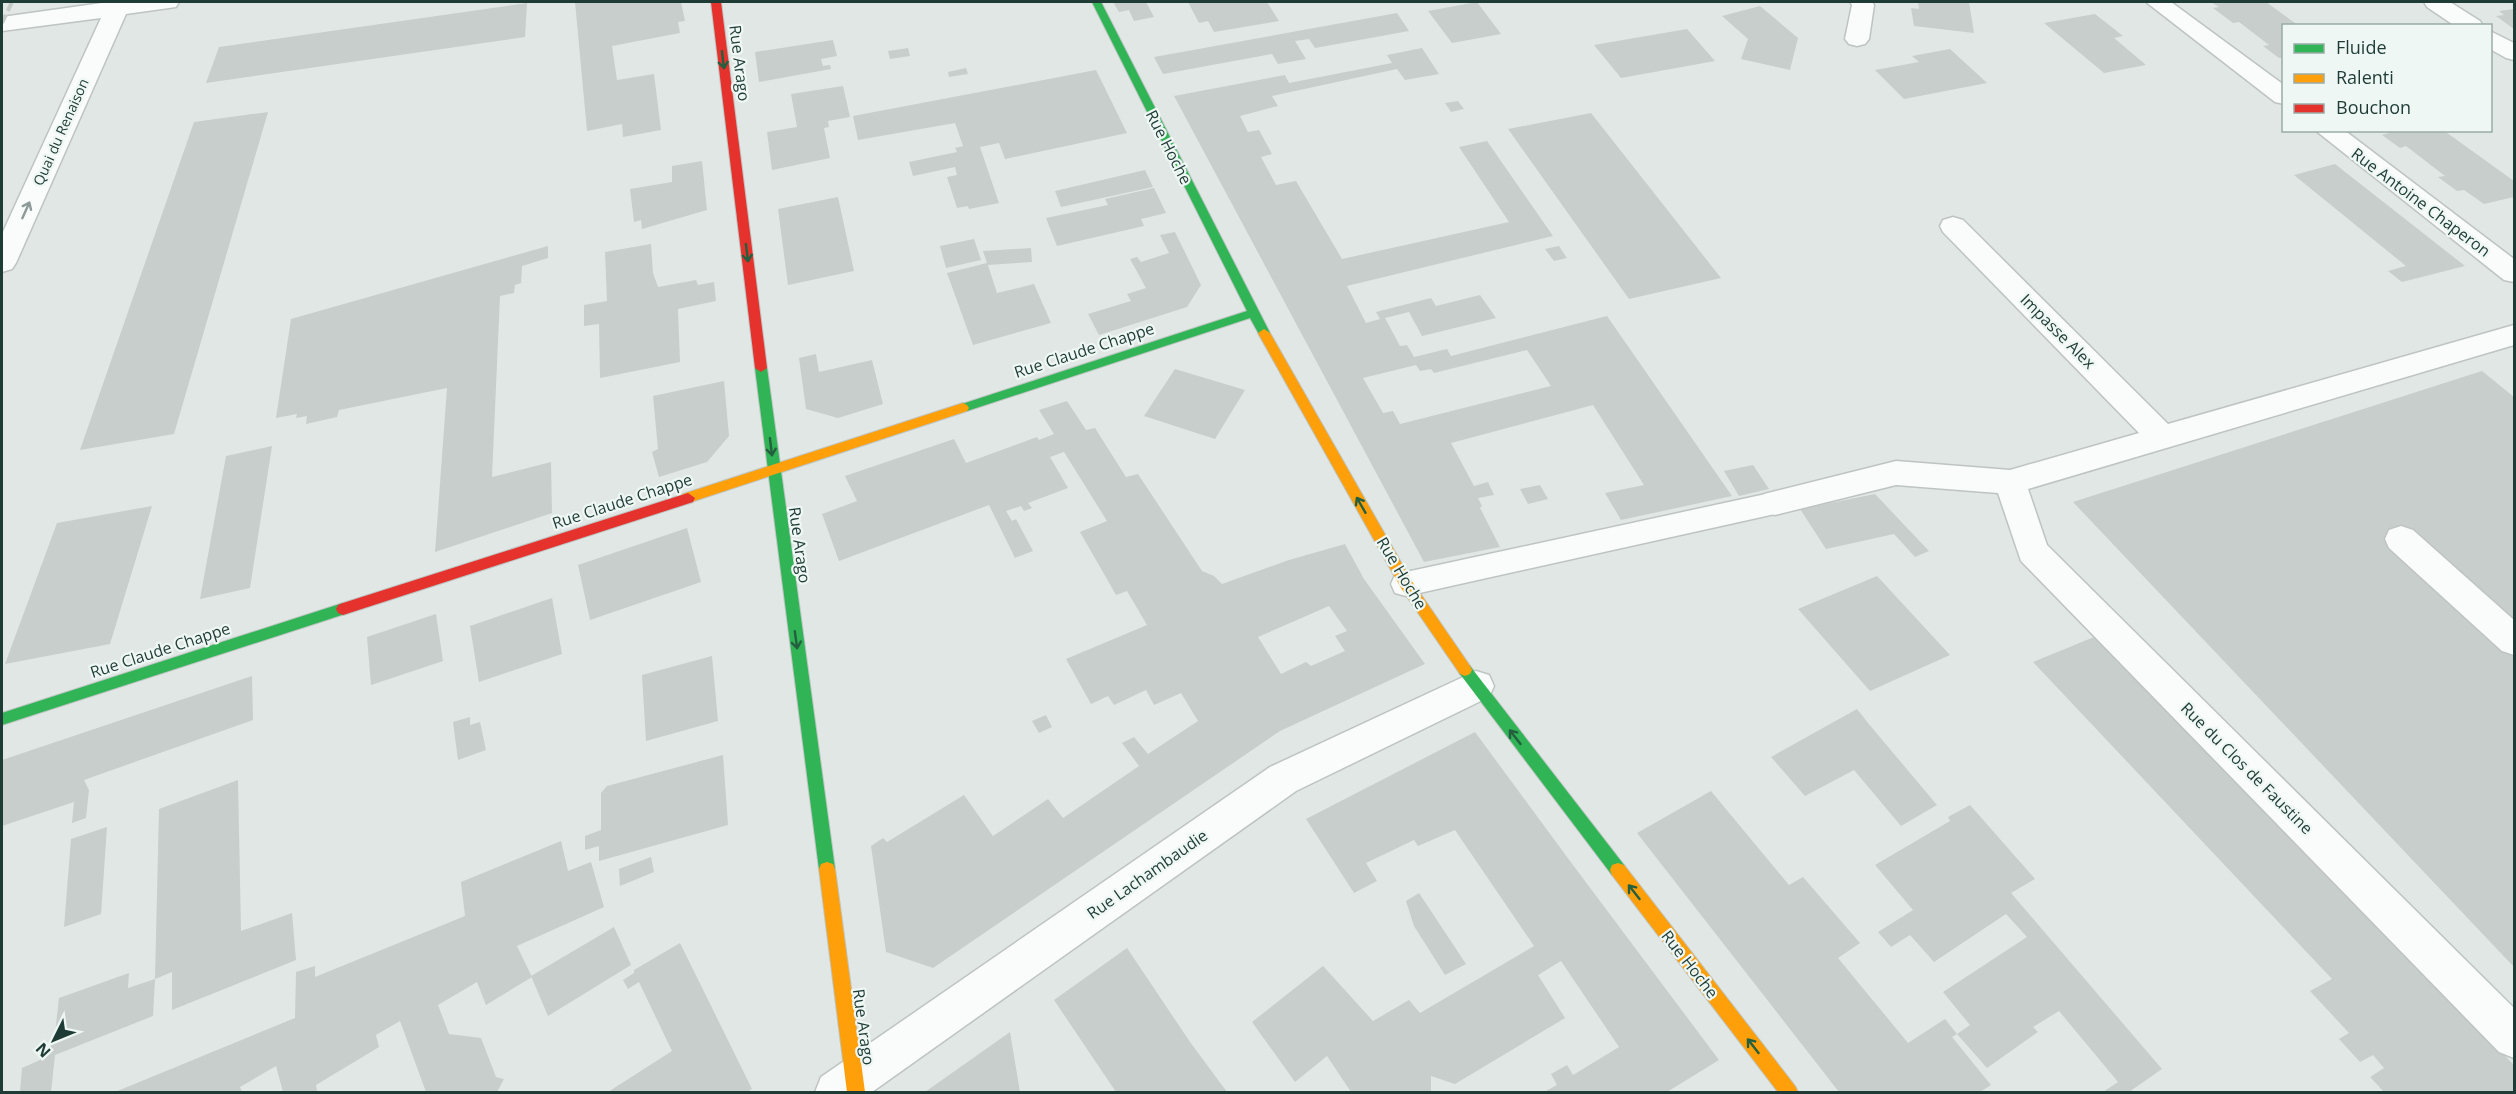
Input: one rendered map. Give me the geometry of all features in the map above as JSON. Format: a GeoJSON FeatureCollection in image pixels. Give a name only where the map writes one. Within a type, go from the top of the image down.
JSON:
{"type":"FeatureCollection","features":[{"type":"Feature","properties":{"kind":"street"},"geometry":{"type":"LineString","coordinates":[[2,24],[118,5],[168,2]]}},
{"type":"Feature","properties":{"kind":"street","name":"Rue Arago"},"geometry":{"type":"LineString","coordinates":[[716,2],[849,1088]]}},
{"type":"Feature","properties":{"kind":"street","name":"Rue Hoche"},"geometry":{"type":"LineString","coordinates":[[1096,2],[1252,312],[1406,584],[1476,686],[1789,1092]]}},
{"type":"Feature","properties":{"kind":"street"},"geometry":{"type":"LineString","coordinates":[[1857,39],[1863,5],[1861,2]]}},
{"type":"Feature","properties":{"kind":"street"},"geometry":{"type":"LineString","coordinates":[[2157,2],[2282,97]]}},
{"type":"Feature","properties":{"kind":"street"},"geometry":{"type":"LineString","coordinates":[[2435,2],[2469,24]]}},
{"type":"Feature","properties":{"kind":"street","name":"Quai du Renaison"},"geometry":{"type":"LineString","coordinates":[[2,263],[118,5]]}},
{"type":"Feature","properties":{"kind":"street"},"geometry":{"type":"LineString","coordinates":[[2492,39],[2514,53]]}},
{"type":"Feature","properties":{"kind":"street","name":"Rue Antoine Chaperon"},"geometry":{"type":"LineString","coordinates":[[2330,132],[2514,273]]}},
{"type":"Feature","properties":{"kind":"street","name":"Impasse Alex"},"geometry":{"type":"LineString","coordinates":[[1953,226],[2162,437]]}},
{"type":"Feature","properties":{"kind":"street","name":"Rue Claude Chappe"},"geometry":{"type":"LineString","coordinates":[[2,719],[774,470],[1252,312]]}},
{"type":"Feature","properties":{"kind":"street"},"geometry":{"type":"LineString","coordinates":[[1775,503],[1896,473],[2010,482],[2514,335]]}},
{"type":"Feature","properties":{"kind":"street","name":"Rue du Clos de Faustine"},"geometry":{"type":"LineString","coordinates":[[2010,482],[2033,552],[2514,1036]]}},
{"type":"Feature","properties":{"kind":"street"},"geometry":{"type":"LineString","coordinates":[[2401,539],[2514,641]]}},
{"type":"Feature","properties":{"kind":"street","name":"Rue Lachambaudie"},"geometry":{"type":"LineString","coordinates":[[849,1088],[1283,779],[1476,686]]}},
{"type":"Feature","properties":{"kind":"lane"},"geometry":{"type":"LineString","coordinates":[[1406,584],[1775,503]]}},
{"type":"Feature","properties":{"kind":"building"},"geometry":{"type":"Polygon","coordinates":[[[575,2],[681,2],[685,21],[678,22],[680,33],[612,46],[617,80],[654,74],[661,130],[623,137],[622,124],[587,131],[575,2]]]}},
{"type":"Feature","properties":{"kind":"building"},"geometry":{"type":"Polygon","coordinates":[[[1113,2],[1146,2],[1154,17],[1134,21],[1129,10],[1119,12],[1113,2]]]}},
{"type":"Feature","properties":{"kind":"building"},"geometry":{"type":"Polygon","coordinates":[[[1188,2],[1267,2],[1279,21],[1214,32],[1208,21],[1199,23],[1188,2]]]}},
{"type":"Feature","properties":{"kind":"building"},"geometry":{"type":"Polygon","coordinates":[[[1477,2],[1501,34],[1452,43],[1428,11],[1477,2]]]}},
{"type":"Feature","properties":{"kind":"building"},"geometry":{"type":"Polygon","coordinates":[[[1918,2],[1969,2],[1974,33],[1914,26],[1911,8],[1919,9],[1918,2]]]}},
{"type":"Feature","properties":{"kind":"building"},"geometry":{"type":"Polygon","coordinates":[[[2211,2],[2266,2],[2296,24],[2282,24],[2282,58],[2263,46],[2269,45],[2239,22],[2233,23],[2213,8],[2219,7],[2211,2]]]}},
{"type":"Feature","properties":{"kind":"building"},"geometry":{"type":"Polygon","coordinates":[[[527,3],[525,37],[206,83],[219,47],[527,3]]]}},
{"type":"Feature","properties":{"kind":"building"},"geometry":{"type":"Polygon","coordinates":[[[1760,6],[1798,38],[1790,70],[1741,59],[1748,39],[1722,16],[1760,6]]]}},
{"type":"Feature","properties":{"kind":"building"},"geometry":{"type":"Polygon","coordinates":[[[2514,9],[2514,29],[2496,16],[2504,15],[2499,11],[2514,9]]]}},
{"type":"Feature","properties":{"kind":"building"},"geometry":{"type":"Polygon","coordinates":[[[1397,13],[1409,31],[1315,48],[1309,39],[1295,41],[1306,59],[1278,64],[1272,54],[1163,74],[1154,57],[1397,13]]]}},
{"type":"Feature","properties":{"kind":"building"},"geometry":{"type":"Polygon","coordinates":[[[2095,14],[2123,36],[2114,38],[2146,65],[2104,73],[2044,23],[2095,14]]]}},
{"type":"Feature","properties":{"kind":"building"},"geometry":{"type":"Polygon","coordinates":[[[1687,29],[1715,61],[1621,78],[1594,45],[1687,29]]]}},
{"type":"Feature","properties":{"kind":"building"},"geometry":{"type":"Polygon","coordinates":[[[833,40],[837,56],[821,59],[823,66],[830,65],[831,69],[759,82],[755,52],[833,40]]]}},
{"type":"Feature","properties":{"kind":"building"},"geometry":{"type":"Polygon","coordinates":[[[908,48],[910,56],[890,59],[888,51],[908,48]]]}},
{"type":"Feature","properties":{"kind":"building"},"geometry":{"type":"Polygon","coordinates":[[[1422,48],[1439,74],[1405,80],[1397,69],[1272,96],[1278,106],[1240,116],[1248,132],[1259,130],[1272,154],[1261,157],[1276,185],[1296,181],[1342,259],[1509,222],[1459,147],[1487,141],[1553,236],[1347,286],[1366,323],[1380,319],[1376,312],[1431,298],[1436,306],[1480,295],[1496,318],[1422,336],[1409,312],[1385,318],[1400,346],[1407,345],[1414,357],[1447,349],[1451,356],[1607,316],[1732,496],[1621,520],[1605,493],[1644,485],[1593,405],[1451,443],[1474,486],[1488,482],[1494,495],[1478,498],[1482,506],[1480,508],[1500,547],[1424,562],[1174,96],[1285,75],[1289,83],[1392,63],[1387,55],[1422,48]],[[1527,350],[1434,373],[1431,369],[1420,371],[1416,365],[1363,378],[1383,413],[1393,411],[1400,424],[1551,386],[1527,350]]]}},
{"type":"Feature","properties":{"kind":"building"},"geometry":{"type":"Polygon","coordinates":[[[1950,49],[1987,83],[1904,99],[1875,70],[1919,62],[1912,56],[1950,49]]]}},
{"type":"Feature","properties":{"kind":"building"},"geometry":{"type":"Polygon","coordinates":[[[966,68],[968,74],[949,77],[948,72],[966,68]]]}},
{"type":"Feature","properties":{"kind":"building"},"geometry":{"type":"Polygon","coordinates":[[[1096,70],[1127,133],[1005,159],[999,143],[980,147],[999,203],[969,209],[968,206],[957,208],[947,177],[957,175],[955,167],[913,176],[909,162],[957,152],[955,148],[963,146],[955,123],[858,140],[853,116],[1096,70]]]}},
{"type":"Feature","properties":{"kind":"building"},"geometry":{"type":"Polygon","coordinates":[[[843,86],[850,117],[828,121],[829,127],[824,128],[830,158],[772,170],[767,132],[797,127],[791,94],[843,86]]]}},
{"type":"Feature","properties":{"kind":"building"},"geometry":{"type":"Polygon","coordinates":[[[1458,101],[1464,109],[1451,112],[1445,103],[1458,101]]]}},
{"type":"Feature","properties":{"kind":"building"},"geometry":{"type":"Polygon","coordinates":[[[268,112],[174,434],[80,450],[194,122],[268,112]]]}},
{"type":"Feature","properties":{"kind":"building"},"geometry":{"type":"Polygon","coordinates":[[[1591,113],[1721,278],[1629,299],[1508,129],[1591,113]]]}},
{"type":"Feature","properties":{"kind":"building"},"geometry":{"type":"Polygon","coordinates":[[[2446,132],[2514,181],[2514,197],[2484,204],[2464,190],[2457,191],[2438,177],[2445,176],[2406,146],[2400,148],[2382,135],[2446,132]]]}},
{"type":"Feature","properties":{"kind":"building"},"geometry":{"type":"Polygon","coordinates":[[[702,161],[707,210],[642,229],[641,220],[634,222],[630,189],[672,182],[672,166],[702,161]]]}},
{"type":"Feature","properties":{"kind":"building"},"geometry":{"type":"Polygon","coordinates":[[[2335,164],[2465,266],[2402,282],[2388,271],[2406,266],[2294,175],[2335,164]]]}},
{"type":"Feature","properties":{"kind":"building"},"geometry":{"type":"Polygon","coordinates":[[[1145,170],[1153,187],[1061,207],[1055,191],[1145,170]]]}},
{"type":"Feature","properties":{"kind":"building"},"geometry":{"type":"Polygon","coordinates":[[[1154,188],[1166,213],[1141,219],[1144,226],[1057,246],[1046,218],[1108,205],[1105,199],[1154,188]]]}},
{"type":"Feature","properties":{"kind":"building"},"geometry":{"type":"Polygon","coordinates":[[[838,197],[854,271],[788,285],[778,209],[838,197]]]}},
{"type":"Feature","properties":{"kind":"building"},"geometry":{"type":"Polygon","coordinates":[[[1175,232],[1201,285],[1187,307],[1099,335],[1088,314],[1131,301],[1127,294],[1146,288],[1130,259],[1137,257],[1141,262],[1169,253],[1160,235],[1175,232]]]}},
{"type":"Feature","properties":{"kind":"building"},"geometry":{"type":"Polygon","coordinates":[[[974,239],[981,260],[946,268],[940,246],[974,239]]]}},
{"type":"Feature","properties":{"kind":"building"},"geometry":{"type":"Polygon","coordinates":[[[651,244],[653,273],[658,287],[696,280],[698,285],[714,282],[716,301],[678,309],[680,362],[600,378],[599,324],[584,326],[584,305],[607,301],[605,252],[651,244]]]}},
{"type":"Feature","properties":{"kind":"building"},"geometry":{"type":"Polygon","coordinates":[[[548,246],[548,258],[522,266],[521,283],[515,285],[514,293],[500,296],[492,477],[551,462],[552,513],[435,552],[447,388],[339,410],[337,417],[306,424],[307,416],[296,418],[297,414],[276,418],[291,319],[548,246]]]}},
{"type":"Feature","properties":{"kind":"building"},"geometry":{"type":"Polygon","coordinates":[[[1559,246],[1567,258],[1554,261],[1545,249],[1559,246]]]}},
{"type":"Feature","properties":{"kind":"building"},"geometry":{"type":"Polygon","coordinates":[[[1031,248],[1032,262],[988,265],[997,293],[1034,284],[1051,323],[973,345],[947,273],[987,263],[983,251],[1031,248]]]}},
{"type":"Feature","properties":{"kind":"building"},"geometry":{"type":"Polygon","coordinates":[[[816,354],[819,372],[872,360],[883,404],[838,418],[806,409],[799,358],[816,354]]]}},
{"type":"Feature","properties":{"kind":"building"},"geometry":{"type":"Polygon","coordinates":[[[1175,369],[1245,390],[1215,439],[1144,416],[1175,369]]]}},
{"type":"Feature","properties":{"kind":"building"},"geometry":{"type":"Polygon","coordinates":[[[2482,371],[2514,397],[2514,967],[2073,502],[2482,371]]]}},
{"type":"Feature","properties":{"kind":"building"},"geometry":{"type":"Polygon","coordinates":[[[724,381],[729,436],[707,462],[659,477],[652,452],[658,449],[653,396],[724,381]]]}},
{"type":"Feature","properties":{"kind":"building"},"geometry":{"type":"Polygon","coordinates":[[[1067,401],[1086,430],[1095,428],[1126,477],[1138,474],[1202,571],[1214,576],[1222,584],[1289,560],[1345,544],[1364,579],[1425,664],[1280,731],[933,968],[886,952],[871,846],[883,838],[887,842],[964,795],[993,836],[1048,799],[1063,818],[1139,766],[1122,743],[1134,737],[1148,754],[1198,721],[1181,693],[1154,705],[1146,690],[1114,705],[1108,696],[1091,704],[1066,659],[1147,625],[1127,591],[1116,595],[1080,532],[1107,521],[1064,452],[1050,457],[1068,488],[1028,503],[1032,508],[1024,511],[1021,506],[1006,511],[1012,521],[1016,519],[1033,551],[1015,558],[989,505],[839,561],[822,514],[857,501],[845,476],[954,439],[966,463],[1037,437],[1039,440],[1054,434],[1039,410],[1067,401]],[[1329,606],[1258,637],[1281,674],[1306,662],[1311,666],[1345,651],[1335,636],[1347,631],[1329,606]]]}},
{"type":"Feature","properties":{"kind":"building"},"geometry":{"type":"Polygon","coordinates":[[[272,446],[250,588],[200,599],[226,456],[272,446]]]}},
{"type":"Feature","properties":{"kind":"building"},"geometry":{"type":"Polygon","coordinates":[[[1753,465],[1769,489],[1739,496],[1724,471],[1753,465]]]}},
{"type":"Feature","properties":{"kind":"building"},"geometry":{"type":"Polygon","coordinates":[[[1540,485],[1548,499],[1528,504],[1520,489],[1540,485]]]}},
{"type":"Feature","properties":{"kind":"building"},"geometry":{"type":"Polygon","coordinates":[[[1875,494],[1929,551],[1915,557],[1894,534],[1826,549],[1800,509],[1875,494]]]}},
{"type":"Feature","properties":{"kind":"building"},"geometry":{"type":"Polygon","coordinates":[[[152,506],[110,644],[5,664],[57,523],[152,506]]]}},
{"type":"Feature","properties":{"kind":"building"},"geometry":{"type":"Polygon","coordinates":[[[687,528],[701,582],[590,620],[578,565],[687,528]]]}},
{"type":"Feature","properties":{"kind":"building"},"geometry":{"type":"Polygon","coordinates":[[[1877,576],[1950,655],[1870,691],[1798,609],[1877,576]]]}},
{"type":"Feature","properties":{"kind":"building"},"geometry":{"type":"Polygon","coordinates":[[[552,598],[562,654],[479,682],[470,626],[552,598]]]}},
{"type":"Feature","properties":{"kind":"building"},"geometry":{"type":"Polygon","coordinates":[[[436,614],[443,661],[371,685],[367,637],[436,614]]]}},
{"type":"Feature","properties":{"kind":"building"},"geometry":{"type":"Polygon","coordinates":[[[2094,637],[2514,1065],[2514,1092],[2384,1092],[2370,1077],[2384,1068],[2373,1055],[2360,1062],[2339,1039],[2349,1033],[2310,991],[2332,979],[2033,662],[2094,637]]]}},
{"type":"Feature","properties":{"kind":"building"},"geometry":{"type":"Polygon","coordinates":[[[712,656],[718,721],[646,741],[642,675],[712,656]]]}},
{"type":"Feature","properties":{"kind":"building"},"geometry":{"type":"Polygon","coordinates":[[[252,676],[253,720],[84,780],[89,790],[86,818],[72,823],[74,802],[2,826],[2,760],[252,676]]]}},
{"type":"Feature","properties":{"kind":"building"},"geometry":{"type":"Polygon","coordinates":[[[1857,709],[1937,805],[1901,826],[1854,770],[1805,796],[1771,757],[1857,709]]]}},
{"type":"Feature","properties":{"kind":"building"},"geometry":{"type":"Polygon","coordinates":[[[1046,715],[1052,727],[1039,733],[1032,721],[1046,715]]]}},
{"type":"Feature","properties":{"kind":"building"},"geometry":{"type":"Polygon","coordinates":[[[470,717],[470,725],[480,722],[486,750],[458,760],[453,722],[470,717]]]}},
{"type":"Feature","properties":{"kind":"building"},"geometry":{"type":"Polygon","coordinates":[[[1475,732],[1719,1060],[1667,1092],[1544,1092],[1557,1085],[1551,1074],[1567,1065],[1573,1075],[1619,1047],[1561,961],[1538,975],[1565,1018],[1455,1084],[1431,1076],[1431,1092],[1351,1092],[1327,1056],[1295,1082],[1252,1022],[1323,966],[1373,1021],[1409,1000],[1420,1013],[1534,946],[1455,830],[1418,846],[1414,840],[1366,863],[1377,881],[1354,893],[1306,819],[1475,732]]]}},
{"type":"Feature","properties":{"kind":"building"},"geometry":{"type":"Polygon","coordinates":[[[723,755],[728,825],[599,861],[599,846],[585,850],[585,836],[601,830],[601,793],[607,786],[723,755]]]}},
{"type":"Feature","properties":{"kind":"building"},"geometry":{"type":"Polygon","coordinates":[[[238,780],[241,931],[292,913],[296,960],[172,1010],[172,972],[155,979],[159,809],[238,780]]]}},
{"type":"Feature","properties":{"kind":"building"},"geometry":{"type":"Polygon","coordinates":[[[1711,791],[1789,885],[1803,877],[1860,943],[1838,958],[1908,1043],[1945,1019],[1957,1034],[1952,1037],[1991,1085],[1980,1092],[1839,1092],[1637,833],[1711,791]]]}},
{"type":"Feature","properties":{"kind":"building"},"geometry":{"type":"Polygon","coordinates":[[[1970,805],[2035,879],[2011,893],[2162,1069],[2129,1092],[2103,1092],[2118,1082],[2059,1011],[2033,1027],[2038,1032],[1987,1068],[1957,1034],[1970,1025],[1943,992],[2027,937],[2006,914],[1934,962],[1910,935],[1891,947],[1878,932],[1913,910],[1875,865],[1950,821],[1948,817],[1970,805]]]}},
{"type":"Feature","properties":{"kind":"building"},"geometry":{"type":"Polygon","coordinates":[[[107,827],[101,914],[64,927],[71,839],[107,827]]]}},
{"type":"Feature","properties":{"kind":"building"},"geometry":{"type":"Polygon","coordinates":[[[561,841],[568,871],[591,862],[604,907],[517,946],[532,977],[486,1005],[477,982],[438,1005],[449,1034],[481,1038],[496,1077],[504,1079],[497,1092],[426,1092],[400,1021],[376,1035],[379,1047],[316,1085],[317,1091],[314,1092],[283,1092],[276,1066],[240,1087],[242,1092],[115,1092],[295,1018],[296,972],[315,966],[315,977],[465,916],[461,882],[561,841]]]}},
{"type":"Feature","properties":{"kind":"building"},"geometry":{"type":"Polygon","coordinates":[[[651,857],[654,872],[620,886],[619,869],[651,857]]]}},
{"type":"Feature","properties":{"kind":"building"},"geometry":{"type":"Polygon","coordinates":[[[1419,893],[1466,964],[1445,975],[1414,926],[1406,901],[1419,893]]]}},
{"type":"Feature","properties":{"kind":"building"},"geometry":{"type":"Polygon","coordinates":[[[614,927],[631,965],[548,1016],[531,976],[614,927]]]}},
{"type":"Feature","properties":{"kind":"building"},"geometry":{"type":"Polygon","coordinates":[[[680,943],[752,1089],[747,1092],[608,1092],[672,1051],[639,982],[628,989],[623,980],[634,973],[634,970],[680,943]]]}},
{"type":"Feature","properties":{"kind":"building"},"geometry":{"type":"Polygon","coordinates":[[[1127,948],[1190,1042],[1227,1092],[1116,1092],[1054,1000],[1127,948]]]}},
{"type":"Feature","properties":{"kind":"building"},"geometry":{"type":"Polygon","coordinates":[[[129,973],[128,988],[155,979],[153,1016],[55,1055],[51,1092],[20,1092],[22,1068],[40,1060],[41,1048],[54,1043],[59,998],[129,973]]]}},
{"type":"Feature","properties":{"kind":"building"},"geometry":{"type":"Polygon","coordinates":[[[1010,1032],[1020,1092],[925,1092],[1010,1032]]]}},
{"type":"Feature","properties":{"kind":"railway"},"geometry":{"type":"LineString","coordinates":[[2,23],[12,2]]}},
{"type":"Feature","properties":{"kind":"traffic: fast"},"geometry":{"type":"LineString","coordinates":[[1096,2],[1264,333]]}},
{"type":"Feature","properties":{"kind":"traffic: fast"},"geometry":{"type":"LineString","coordinates":[[963,408],[1252,313]]}},
{"type":"Feature","properties":{"kind":"traffic: fast"},"geometry":{"type":"LineString","coordinates":[[761,368],[827,869]]}},
{"type":"Feature","properties":{"kind":"traffic: fast"},"geometry":{"type":"LineString","coordinates":[[2,719],[343,609]]}},
{"type":"Feature","properties":{"kind":"traffic: fast"},"geometry":{"type":"LineString","coordinates":[[1465,670],[1618,870]]}},
{"type":"Feature","properties":{"kind":"traffic: slow"},"geometry":{"type":"LineString","coordinates":[[1264,333],[1406,584],[1465,670]]}},
{"type":"Feature","properties":{"kind":"traffic: slow"},"geometry":{"type":"LineString","coordinates":[[688,498],[963,408]]}},
{"type":"Feature","properties":{"kind":"traffic: slow"},"geometry":{"type":"LineString","coordinates":[[827,869],[856,1092]]}},
{"type":"Feature","properties":{"kind":"traffic: slow"},"geometry":{"type":"LineString","coordinates":[[1618,870],[1789,1092]]}},
{"type":"Feature","properties":{"kind":"traffic: jam"},"geometry":{"type":"LineString","coordinates":[[716,2],[761,368]]}},
{"type":"Feature","properties":{"kind":"traffic: jam"},"geometry":{"type":"LineString","coordinates":[[343,609],[688,498]]}}]}
